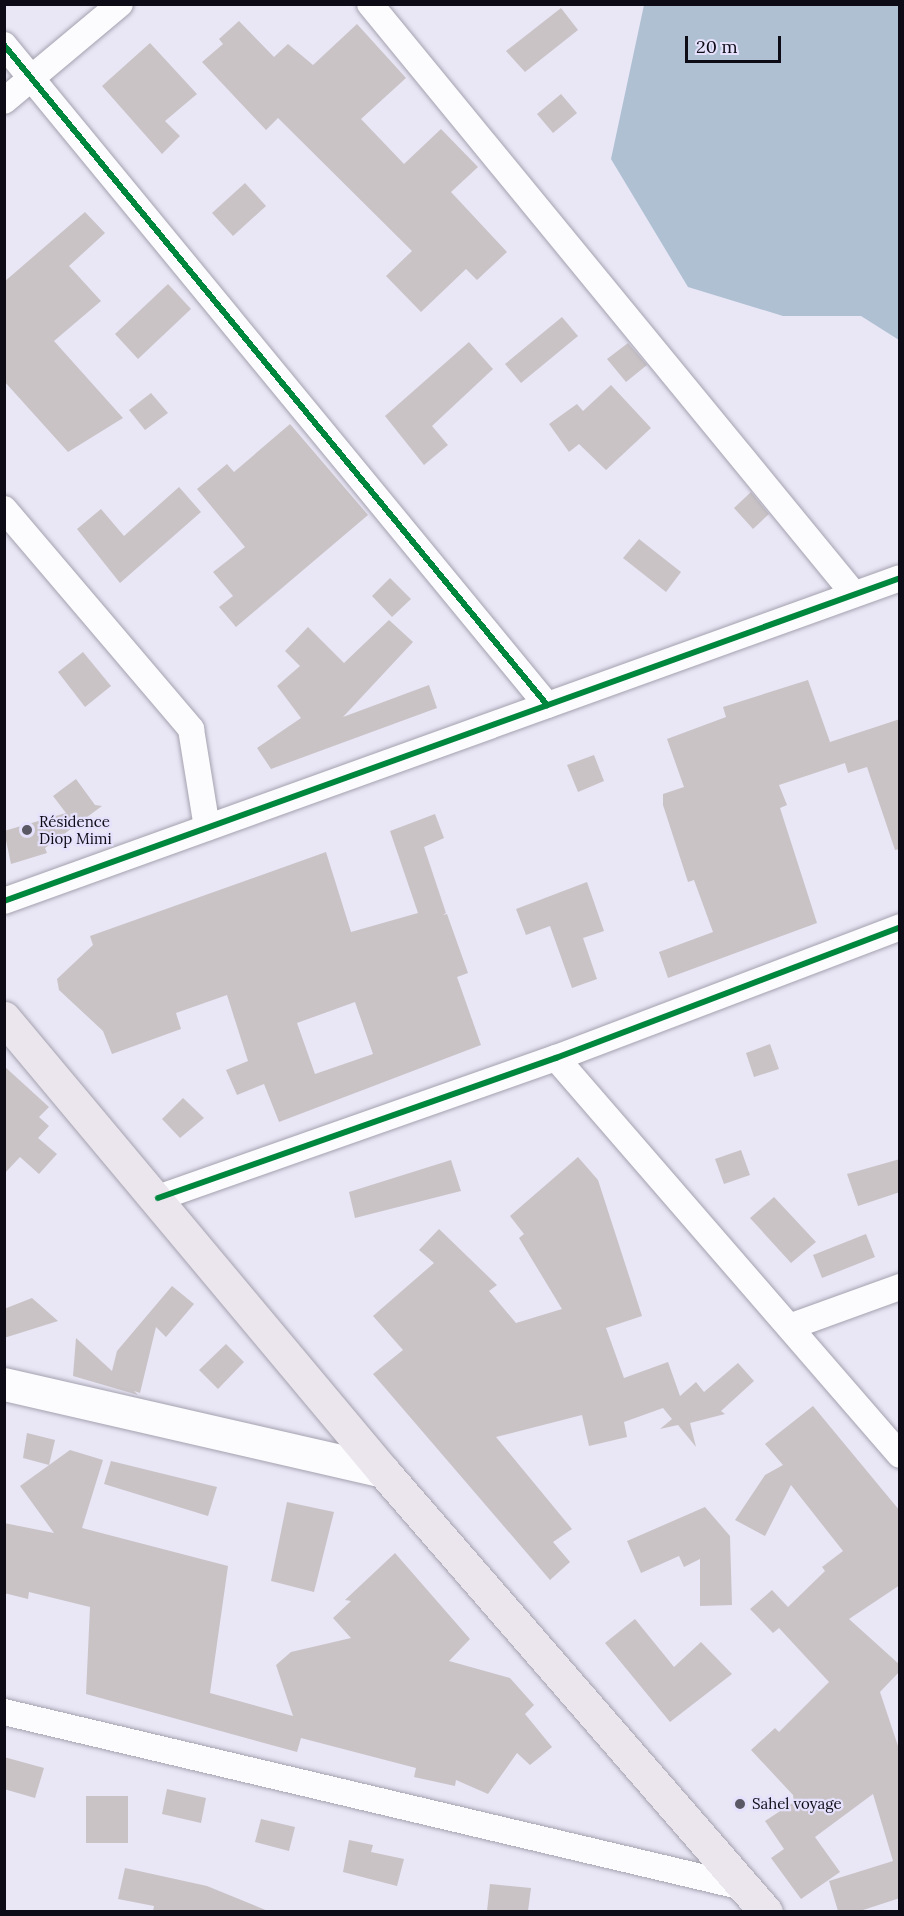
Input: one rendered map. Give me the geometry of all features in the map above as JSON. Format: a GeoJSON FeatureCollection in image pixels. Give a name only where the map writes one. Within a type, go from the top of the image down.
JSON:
{"type":"FeatureCollection","features":[{"type":"Feature","properties":{"kind":"main road"},"geometry":{"type":"LineString","coordinates":[[4,1018],[158,1198],[383,1471],[766,1911]]}},
{"type":"Feature","properties":{"kind":"street"},"geometry":{"type":"LineString","coordinates":[[4,101],[120,4]]}},
{"type":"Feature","properties":{"kind":"street"},"geometry":{"type":"LineString","coordinates":[[370,4],[854,594]]}},
{"type":"Feature","properties":{"kind":"street"},"geometry":{"type":"LineString","coordinates":[[4,45],[547,705]]}},
{"type":"Feature","properties":{"kind":"street"},"geometry":{"type":"LineString","coordinates":[[4,509],[191,729],[207,828]]}},
{"type":"Feature","properties":{"kind":"street"},"geometry":{"type":"LineString","coordinates":[[4,901],[900,578]]}},
{"type":"Feature","properties":{"kind":"street"},"geometry":{"type":"LineString","coordinates":[[158,1198],[556,1058],[900,927]]}},
{"type":"Feature","properties":{"kind":"street"},"geometry":{"type":"LineString","coordinates":[[556,1058],[792,1326],[900,1455]]}},
{"type":"Feature","properties":{"kind":"street"},"geometry":{"type":"LineString","coordinates":[[792,1326],[900,1287]]}},
{"type":"Feature","properties":{"kind":"street"},"geometry":{"type":"LineString","coordinates":[[4,1384],[383,1471]]}},
{"type":"Feature","properties":{"kind":"street"},"geometry":{"type":"LineString","coordinates":[[4,1712],[743,1887]]}},
{"type":"Feature","properties":{"kind":"water"},"geometry":{"type":"Polygon","coordinates":[[[644,5],[899,5],[899,340],[861,316],[783,316],[688,287],[611,159],[644,5]]]}},
{"type":"Feature","properties":{"kind":"building"},"geometry":{"type":"Polygon","coordinates":[[[561,8],[578,30],[525,72],[506,51],[561,8]]]}},
{"type":"Feature","properties":{"kind":"building"},"geometry":{"type":"Polygon","coordinates":[[[239,21],[274,57],[288,44],[313,65],[357,24],[406,78],[361,119],[404,164],[441,129],[478,167],[451,192],[507,252],[477,280],[466,269],[421,312],[386,276],[412,251],[278,118],[266,130],[202,62],[223,44],[219,39],[239,21]]]}},
{"type":"Feature","properties":{"kind":"building"},"geometry":{"type":"Polygon","coordinates":[[[150,43],[197,94],[165,121],[180,136],[162,154],[102,86],[150,43]]]}},
{"type":"Feature","properties":{"kind":"building"},"geometry":{"type":"Polygon","coordinates":[[[561,94],[577,113],[553,133],[537,114],[561,94]]]}},
{"type":"Feature","properties":{"kind":"building"},"geometry":{"type":"Polygon","coordinates":[[[245,183],[266,206],[233,236],[212,213],[245,183]]]}},
{"type":"Feature","properties":{"kind":"building"},"geometry":{"type":"Polygon","coordinates":[[[85,212],[105,233],[69,266],[101,301],[54,341],[123,418],[68,452],[4,381],[4,282],[85,212]]]}},
{"type":"Feature","properties":{"kind":"building"},"geometry":{"type":"Polygon","coordinates":[[[168,284],[191,309],[138,359],[115,334],[168,284]]]}},
{"type":"Feature","properties":{"kind":"building"},"geometry":{"type":"Polygon","coordinates":[[[562,317],[578,336],[521,383],[505,364],[562,317]]]}},
{"type":"Feature","properties":{"kind":"building"},"geometry":{"type":"Polygon","coordinates":[[[469,342],[493,369],[432,426],[448,445],[424,465],[385,416],[469,342]]]}},
{"type":"Feature","properties":{"kind":"building"},"geometry":{"type":"Polygon","coordinates":[[[628,343],[647,365],[626,382],[607,359],[628,343]]]}},
{"type":"Feature","properties":{"kind":"building"},"geometry":{"type":"Polygon","coordinates":[[[611,385],[651,428],[606,470],[579,444],[569,452],[549,424],[577,404],[583,411],[611,385]]]}},
{"type":"Feature","properties":{"kind":"building"},"geometry":{"type":"Polygon","coordinates":[[[151,393],[168,413],[145,430],[129,410],[151,393]]]}},
{"type":"Feature","properties":{"kind":"building"},"geometry":{"type":"Polygon","coordinates":[[[290,424],[368,515],[236,627],[219,607],[233,596],[213,572],[245,547],[197,489],[227,464],[234,472],[290,424]]]}},
{"type":"Feature","properties":{"kind":"building"},"geometry":{"type":"Polygon","coordinates":[[[179,487],[201,512],[120,583],[77,529],[101,509],[124,536],[179,487]]]}},
{"type":"Feature","properties":{"kind":"building"},"geometry":{"type":"Polygon","coordinates":[[[751,492],[769,514],[753,529],[734,508],[751,492]]]}},
{"type":"Feature","properties":{"kind":"building"},"geometry":{"type":"Polygon","coordinates":[[[639,539],[681,572],[666,592],[623,558],[639,539]]]}},
{"type":"Feature","properties":{"kind":"building"},"geometry":{"type":"Polygon","coordinates":[[[390,578],[411,599],[392,617],[372,596],[390,578]]]}},
{"type":"Feature","properties":{"kind":"building"},"geometry":{"type":"Polygon","coordinates":[[[389,620],[413,642],[343,717],[429,685],[437,708],[271,769],[257,748],[301,718],[277,686],[300,666],[285,651],[308,627],[344,663],[389,620]]]}},
{"type":"Feature","properties":{"kind":"building"},"geometry":{"type":"Polygon","coordinates":[[[83,652],[111,686],[85,707],[58,672],[83,652]]]}},
{"type":"Feature","properties":{"kind":"building"},"geometry":{"type":"Polygon","coordinates":[[[808,680],[830,742],[900,719],[900,849],[895,850],[867,767],[848,773],[845,763],[779,785],[787,805],[780,808],[817,923],[668,978],[659,952],[713,932],[694,880],[688,882],[663,805],[663,794],[684,787],[667,739],[726,717],[723,707],[808,680]]]}},
{"type":"Feature","properties":{"kind":"building"},"geometry":{"type":"Polygon","coordinates":[[[594,755],[604,781],[578,792],[567,765],[594,755]]]}},
{"type":"Feature","properties":{"kind":"building"},"geometry":{"type":"Polygon","coordinates":[[[76,779],[95,805],[102,806],[45,848],[47,853],[11,864],[4,831],[66,813],[53,796],[76,779]]]}},
{"type":"Feature","properties":{"kind":"building"},"geometry":{"type":"Polygon","coordinates":[[[435,814],[444,838],[424,847],[446,913],[443,915],[447,914],[468,973],[457,977],[481,1045],[279,1122],[264,1084],[237,1095],[226,1070],[248,1061],[227,995],[176,1013],[181,1029],[112,1054],[103,1031],[59,990],[57,979],[93,945],[90,936],[326,852],[351,932],[418,913],[390,831],[435,814]],[[355,1002],[297,1023],[315,1074],[373,1054],[355,1002]]]}},
{"type":"Feature","properties":{"kind":"building"},"geometry":{"type":"Polygon","coordinates":[[[587,882],[604,931],[583,938],[597,979],[572,988],[550,926],[526,935],[516,909],[587,882]]]}},
{"type":"Feature","properties":{"kind":"building"},"geometry":{"type":"Polygon","coordinates":[[[770,1044],[779,1069],[754,1077],[746,1053],[770,1044]]]}},
{"type":"Feature","properties":{"kind":"building"},"geometry":{"type":"Polygon","coordinates":[[[4,1066],[49,1107],[39,1117],[49,1126],[38,1138],[57,1154],[39,1174],[20,1157],[4,1174],[4,1066]]]}},
{"type":"Feature","properties":{"kind":"building"},"geometry":{"type":"Polygon","coordinates":[[[183,1098],[204,1118],[180,1138],[162,1119],[183,1098]]]}},
{"type":"Feature","properties":{"kind":"building"},"geometry":{"type":"Polygon","coordinates":[[[741,1150],[750,1175],[724,1184],[715,1159],[741,1150]]]}},
{"type":"Feature","properties":{"kind":"building"},"geometry":{"type":"Polygon","coordinates":[[[578,1157],[598,1180],[642,1316],[606,1328],[624,1378],[668,1362],[680,1396],[696,1382],[704,1392],[738,1363],[754,1381],[721,1411],[725,1414],[690,1423],[696,1447],[678,1425],[660,1429],[672,1419],[663,1408],[624,1422],[627,1437],[589,1446],[582,1415],[496,1437],[572,1529],[553,1542],[570,1562],[550,1580],[373,1374],[403,1350],[373,1316],[434,1263],[419,1250],[439,1229],[497,1285],[489,1291],[516,1323],[562,1309],[519,1238],[524,1234],[510,1216],[578,1157]]]}},
{"type":"Feature","properties":{"kind":"building"},"geometry":{"type":"Polygon","coordinates":[[[900,1159],[900,1192],[858,1206],[847,1174],[900,1159]]]}},
{"type":"Feature","properties":{"kind":"building"},"geometry":{"type":"Polygon","coordinates":[[[451,1160],[461,1191],[355,1218],[349,1192],[451,1160]]]}},
{"type":"Feature","properties":{"kind":"building"},"geometry":{"type":"Polygon","coordinates":[[[774,1197],[816,1242],[791,1263],[750,1218],[774,1197]]]}},
{"type":"Feature","properties":{"kind":"building"},"geometry":{"type":"Polygon","coordinates":[[[866,1234],[875,1257],[822,1278],[813,1255],[866,1234]]]}},
{"type":"Feature","properties":{"kind":"building"},"geometry":{"type":"Polygon","coordinates":[[[172,1286],[194,1304],[166,1337],[156,1327],[140,1393],[134,1391],[138,1395],[73,1376],[76,1338],[112,1371],[117,1351],[172,1286]]]}},
{"type":"Feature","properties":{"kind":"building"},"geometry":{"type":"Polygon","coordinates":[[[32,1298],[58,1321],[4,1338],[4,1309],[32,1298]]]}},
{"type":"Feature","properties":{"kind":"building"},"geometry":{"type":"Polygon","coordinates":[[[226,1344],[244,1362],[218,1389],[199,1370],[226,1344]]]}},
{"type":"Feature","properties":{"kind":"building"},"geometry":{"type":"Polygon","coordinates":[[[813,1406],[900,1511],[900,1585],[849,1619],[900,1665],[900,1671],[880,1692],[900,1752],[900,1898],[860,1911],[838,1911],[829,1881],[893,1861],[873,1794],[815,1837],[840,1872],[801,1899],[771,1858],[784,1849],[765,1821],[794,1802],[793,1795],[751,1750],[775,1728],[779,1732],[829,1682],[779,1628],[773,1633],[750,1609],[772,1590],[788,1607],[825,1571],[822,1567],[843,1551],[791,1485],[765,1536],[735,1520],[765,1475],[783,1465],[765,1444],[813,1406]]]}},
{"type":"Feature","properties":{"kind":"building"},"geometry":{"type":"Polygon","coordinates":[[[27,1433],[55,1440],[49,1465],[23,1458],[27,1433]]]}},
{"type":"Feature","properties":{"kind":"building"},"geometry":{"type":"Polygon","coordinates":[[[70,1450],[103,1460],[82,1528],[228,1566],[210,1693],[293,1716],[276,1665],[291,1652],[351,1638],[333,1618],[351,1601],[345,1600],[395,1553],[470,1639],[449,1661],[510,1678],[534,1705],[525,1714],[552,1747],[530,1765],[517,1753],[488,1794],[456,1780],[455,1786],[414,1777],[416,1768],[301,1738],[297,1752],[86,1694],[90,1607],[29,1592],[28,1599],[4,1593],[4,1523],[54,1533],[20,1486],[70,1450]]]}},
{"type":"Feature","properties":{"kind":"building"},"geometry":{"type":"Polygon","coordinates":[[[111,1461],[217,1487],[208,1516],[104,1484],[111,1461]]]}},
{"type":"Feature","properties":{"kind":"building"},"geometry":{"type":"Polygon","coordinates":[[[287,1502],[334,1512],[314,1592],[271,1581],[287,1502]]]}},
{"type":"Feature","properties":{"kind":"building"},"geometry":{"type":"Polygon","coordinates":[[[705,1507],[730,1536],[732,1605],[700,1606],[700,1559],[684,1567],[679,1556],[641,1573],[627,1541],[705,1507]]]}},
{"type":"Feature","properties":{"kind":"building"},"geometry":{"type":"Polygon","coordinates":[[[635,1619],[674,1667],[701,1642],[732,1674],[670,1722],[605,1643],[635,1619]]]}},
{"type":"Feature","properties":{"kind":"building"},"geometry":{"type":"Polygon","coordinates":[[[4,1757],[44,1768],[35,1798],[4,1789],[4,1757]]]}},
{"type":"Feature","properties":{"kind":"building"},"geometry":{"type":"Polygon","coordinates":[[[167,1789],[206,1798],[201,1823],[162,1814],[167,1789]]]}},
{"type":"Feature","properties":{"kind":"building"},"geometry":{"type":"Polygon","coordinates":[[[86,1796],[128,1796],[128,1843],[86,1843],[86,1796]]]}},
{"type":"Feature","properties":{"kind":"building"},"geometry":{"type":"Polygon","coordinates":[[[261,1819],[295,1827],[289,1851],[255,1842],[261,1819]]]}},
{"type":"Feature","properties":{"kind":"building"},"geometry":{"type":"Polygon","coordinates":[[[349,1840],[373,1845],[371,1852],[404,1859],[397,1886],[343,1872],[349,1840]]]}},
{"type":"Feature","properties":{"kind":"building"},"geometry":{"type":"Polygon","coordinates":[[[125,1868],[207,1886],[268,1911],[153,1911],[154,1906],[118,1899],[125,1868]]]}},
{"type":"Feature","properties":{"kind":"building"},"geometry":{"type":"Polygon","coordinates":[[[490,1884],[531,1888],[528,1911],[487,1911],[490,1884]]]}},
{"type":"Feature","properties":{"kind":"cycle path"},"geometry":{"type":"LineString","coordinates":[[4,45],[547,705]]}},
{"type":"Feature","properties":{"kind":"cycle path"},"geometry":{"type":"LineString","coordinates":[[4,901],[900,578]]}},
{"type":"Feature","properties":{"kind":"cycle path"},"geometry":{"type":"LineString","coordinates":[[158,1198],[556,1058],[900,927]]}},
{"type":"Feature","properties":{"kind":"place","name":"Résidence Diop Mimi"},"geometry":{"type":"Point","coordinates":[27,830]}},
{"type":"Feature","properties":{"kind":"place","name":"Sahel voyage"},"geometry":{"type":"Point","coordinates":[740,1804]}}]}
